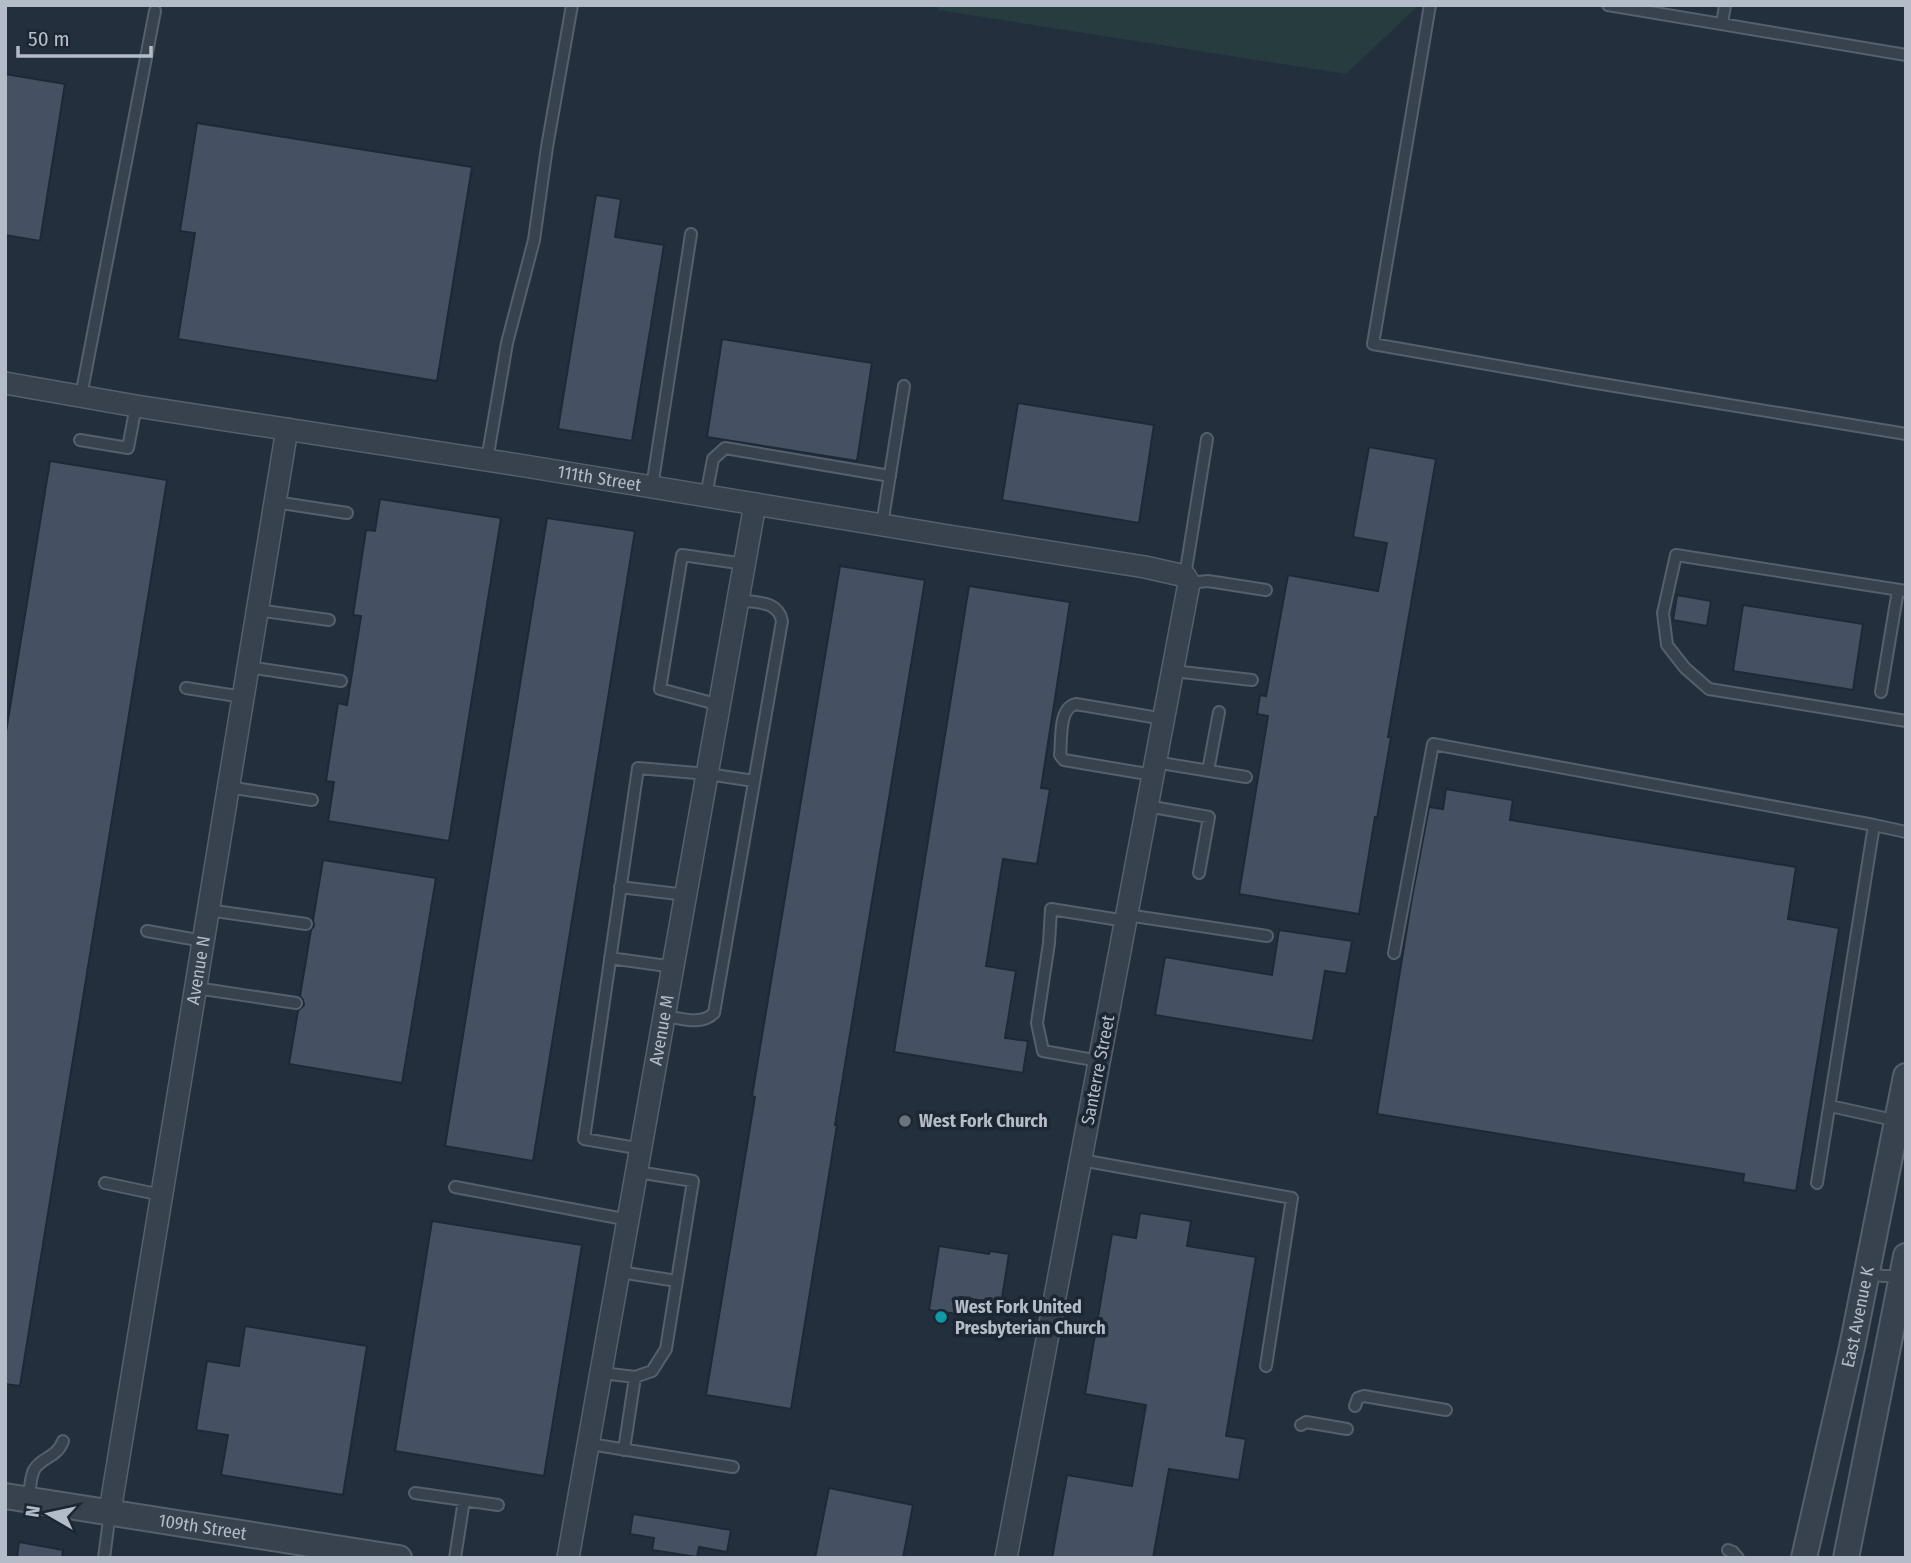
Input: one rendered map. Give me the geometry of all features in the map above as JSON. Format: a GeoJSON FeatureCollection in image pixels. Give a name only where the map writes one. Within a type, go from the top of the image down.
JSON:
{"type":"FeatureCollection","features":[{"type":"Feature","properties":{"kind":"street","name":"111th Street"},"geometry":{"type":"LineString","coordinates":[[5,383],[1145,567],[1187,580]]}},
{"type":"Feature","properties":{"kind":"street","name":"Avenue N"},"geometry":{"type":"LineString","coordinates":[[110,1511],[287,429]]}},
{"type":"Feature","properties":{"kind":"street","name":"Avenue M"},"geometry":{"type":"LineString","coordinates":[[568,1558],[755,504]]}},
{"type":"Feature","properties":{"kind":"street","name":"Santerre Street"},"geometry":{"type":"LineString","coordinates":[[1006,1558],[1173,671],[1187,580]]}},
{"type":"Feature","properties":{"kind":"street","name":"East Avenue K"},"geometry":{"type":"LineString","coordinates":[[1804,1558],[1852,1347],[1906,1076]]}},
{"type":"Feature","properties":{"kind":"street","name":"East Avenue K"},"geometry":{"type":"LineString","coordinates":[[1846,1558],[1904,1270]]}},
{"type":"Feature","properties":{"kind":"street"},"geometry":{"type":"LineString","coordinates":[[1852,1347],[1887,1354]]}},
{"type":"Feature","properties":{"kind":"street","name":"109th Street"},"geometry":{"type":"LineString","coordinates":[[17,1497],[340,1553],[399,1558]]}},
{"type":"Feature","properties":{"kind":"lane"},"geometry":{"type":"LineString","coordinates":[[487,460],[507,343],[534,240],[572,5]]}},
{"type":"Feature","properties":{"kind":"lane"},"geometry":{"type":"LineString","coordinates":[[1430,5],[1373,344],[1906,434]]}},
{"type":"Feature","properties":{"kind":"lane"},"geometry":{"type":"LineString","coordinates":[[1608,5],[1906,55]]}},
{"type":"Feature","properties":{"kind":"lane"},"geometry":{"type":"LineString","coordinates":[[1721,24],[1725,5]]}},
{"type":"Feature","properties":{"kind":"lane"},"geometry":{"type":"LineString","coordinates":[[81,396],[155,11]]}},
{"type":"Feature","properties":{"kind":"lane"},"geometry":{"type":"LineString","coordinates":[[652,487],[691,234]]}},
{"type":"Feature","properties":{"kind":"lane"},"geometry":{"type":"LineString","coordinates":[[882,525],[904,386]]}},
{"type":"Feature","properties":{"kind":"lane"},"geometry":{"type":"LineString","coordinates":[[80,440],[128,447],[136,406]]}},
{"type":"Feature","properties":{"kind":"lane"},"geometry":{"type":"LineString","coordinates":[[1207,439],[1187,580],[1266,590]]}},
{"type":"Feature","properties":{"kind":"lane"},"geometry":{"type":"LineString","coordinates":[[706,496],[713,459],[725,448],[890,476]]}},
{"type":"Feature","properties":{"kind":"lane"},"geometry":{"type":"LineString","coordinates":[[275,502],[346,513]]}},
{"type":"Feature","properties":{"kind":"lane"},"geometry":{"type":"LineString","coordinates":[[720,705],[660,689],[682,555],[745,564]]}},
{"type":"Feature","properties":{"kind":"lane"},"geometry":{"type":"LineString","coordinates":[[1881,691],[1902,590],[1676,555],[1663,613],[1667,645],[1685,667],[1709,689],[1906,721]]}},
{"type":"Feature","properties":{"kind":"lane"},"geometry":{"type":"LineString","coordinates":[[665,1016],[697,1021],[708,1020],[713,1013],[754,781],[782,621],[780,611],[774,606],[738,600]]}},
{"type":"Feature","properties":{"kind":"lane"},"geometry":{"type":"LineString","coordinates":[[257,610],[329,620]]}},
{"type":"Feature","properties":{"kind":"lane"},"geometry":{"type":"LineString","coordinates":[[248,667],[341,681]]}},
{"type":"Feature","properties":{"kind":"lane"},"geometry":{"type":"LineString","coordinates":[[1173,671],[1252,680]]}},
{"type":"Feature","properties":{"kind":"lane"},"geometry":{"type":"LineString","coordinates":[[186,688],[243,697]]}},
{"type":"Feature","properties":{"kind":"lane"},"geometry":{"type":"LineString","coordinates":[[1164,719],[1076,704],[1065,713],[1060,755],[1064,760],[1154,769],[1208,771],[1246,777]]}},
{"type":"Feature","properties":{"kind":"lane"},"geometry":{"type":"LineString","coordinates":[[1208,771],[1219,712]]}},
{"type":"Feature","properties":{"kind":"lane"},"geometry":{"type":"LineString","coordinates":[[1394,953],[1433,744],[1906,832]]}},
{"type":"Feature","properties":{"kind":"lane"},"geometry":{"type":"LineString","coordinates":[[642,1149],[584,1139],[638,768],[754,781]]}},
{"type":"Feature","properties":{"kind":"lane"},"geometry":{"type":"LineString","coordinates":[[228,787],[312,800]]}},
{"type":"Feature","properties":{"kind":"lane"},"geometry":{"type":"LineString","coordinates":[[1147,806],[1209,817],[1199,873]]}},
{"type":"Feature","properties":{"kind":"lane"},"geometry":{"type":"LineString","coordinates":[[1817,1183],[1874,825]]}},
{"type":"Feature","properties":{"kind":"lane"},"geometry":{"type":"LineString","coordinates":[[620,887],[686,895]]}},
{"type":"Feature","properties":{"kind":"lane"},"geometry":{"type":"LineString","coordinates":[[1099,1061],[1043,1051],[1037,1023],[1049,943],[1051,909],[1267,936]]}},
{"type":"Feature","properties":{"kind":"lane"},"geometry":{"type":"LineString","coordinates":[[208,910],[306,924]]}},
{"type":"Feature","properties":{"kind":"lane"},"geometry":{"type":"LineString","coordinates":[[147,931],[203,941]]}},
{"type":"Feature","properties":{"kind":"lane"},"geometry":{"type":"LineString","coordinates":[[610,958],[674,967]]}},
{"type":"Feature","properties":{"kind":"lane"},"geometry":{"type":"LineString","coordinates":[[196,988],[296,1003]]}},
{"type":"Feature","properties":{"kind":"lane"},"geometry":{"type":"LineString","coordinates":[[1830,1107],[1898,1121]]}},
{"type":"Feature","properties":{"kind":"lane"},"geometry":{"type":"LineString","coordinates":[[1081,1160],[1292,1198],[1266,1366]]}},
{"type":"Feature","properties":{"kind":"lane"},"geometry":{"type":"LineString","coordinates":[[602,1373],[635,1377],[652,1371],[666,1349],[693,1181],[638,1172]]}},
{"type":"Feature","properties":{"kind":"lane"},"geometry":{"type":"LineString","coordinates":[[105,1183],[161,1195]]}},
{"type":"Feature","properties":{"kind":"lane"},"geometry":{"type":"LineString","coordinates":[[455,1187],[629,1220]]}},
{"type":"Feature","properties":{"kind":"lane"},"geometry":{"type":"LineString","coordinates":[[1867,1275],[1904,1270]]}},
{"type":"Feature","properties":{"kind":"lane"},"geometry":{"type":"LineString","coordinates":[[620,1272],[677,1281]]}},
{"type":"Feature","properties":{"kind":"lane"},"geometry":{"type":"LineString","coordinates":[[624,1450],[635,1377]]}},
{"type":"Feature","properties":{"kind":"lane"},"geometry":{"type":"LineString","coordinates":[[1355,1406],[1359,1398],[1364,1396],[1446,1410]]}},
{"type":"Feature","properties":{"kind":"lane"},"geometry":{"type":"LineString","coordinates":[[1301,1425],[1306,1422],[1347,1429]]}},
{"type":"Feature","properties":{"kind":"lane"},"geometry":{"type":"LineString","coordinates":[[17,1497],[37,1465],[58,1451],[62,1441]]}},
{"type":"Feature","properties":{"kind":"lane"},"geometry":{"type":"LineString","coordinates":[[590,1444],[733,1466]]}},
{"type":"Feature","properties":{"kind":"lane"},"geometry":{"type":"LineString","coordinates":[[415,1493],[498,1505]]}},
{"type":"Feature","properties":{"kind":"lane"},"geometry":{"type":"LineString","coordinates":[[454,1558],[464,1500]]}},
{"type":"Feature","properties":{"kind":"lane"},"geometry":{"type":"LineString","coordinates":[[104,1558],[110,1511]]}},
{"type":"Feature","properties":{"kind":"lane"},"geometry":{"type":"LineString","coordinates":[[1728,1550],[1734,1552],[1738,1558]]}},
{"type":"Feature","properties":{"kind":"green space"},"geometry":{"type":"Polygon","coordinates":[[[939,5],[1419,5],[1346,74],[938,10],[939,5]]]}},
{"type":"Feature","properties":{"kind":"building"},"geometry":{"type":"Polygon","coordinates":[[[5,74],[65,84],[40,241],[5,235],[5,74]]]}},
{"type":"Feature","properties":{"kind":"building"},"geometry":{"type":"Polygon","coordinates":[[[197,123],[472,167],[437,381],[178,339],[195,233],[180,231],[197,123]]]}},
{"type":"Feature","properties":{"kind":"building"},"geometry":{"type":"Polygon","coordinates":[[[596,195],[621,199],[615,237],[664,245],[632,441],[558,429],[596,195]]]}},
{"type":"Feature","properties":{"kind":"building"},"geometry":{"type":"Polygon","coordinates":[[[722,339],[872,363],[857,461],[707,437],[722,339]]]}},
{"type":"Feature","properties":{"kind":"building"},"geometry":{"type":"Polygon","coordinates":[[[1018,403],[1154,425],[1139,523],[1002,500],[1018,403]]]}},
{"type":"Feature","properties":{"kind":"building"},"geometry":{"type":"Polygon","coordinates":[[[1369,447],[1436,459],[1359,914],[1239,894],[1268,716],[1257,714],[1260,695],[1266,696],[1288,575],[1378,591],[1387,543],[1353,537],[1369,447]]]}},
{"type":"Feature","properties":{"kind":"building"},"geometry":{"type":"Polygon","coordinates":[[[50,461],[167,480],[20,1386],[5,1384],[5,738],[50,461]]]}},
{"type":"Feature","properties":{"kind":"building"},"geometry":{"type":"Polygon","coordinates":[[[380,499],[501,518],[449,841],[328,821],[334,782],[326,781],[338,703],[347,705],[361,616],[353,615],[366,530],[375,531],[380,499]]]}},
{"type":"Feature","properties":{"kind":"building"},"geometry":{"type":"Polygon","coordinates":[[[547,518],[635,531],[533,1161],[445,1146],[547,518]]]}},
{"type":"Feature","properties":{"kind":"building"},"geometry":{"type":"Polygon","coordinates":[[[840,566],[925,580],[791,1409],[706,1395],[755,1097],[752,1096],[840,566]]]}},
{"type":"Feature","properties":{"kind":"building"},"geometry":{"type":"Polygon","coordinates":[[[969,586],[1070,602],[1041,788],[1050,789],[1037,864],[1003,859],[986,966],[1016,971],[1005,1038],[1028,1041],[1023,1073],[894,1052],[969,586]]]}},
{"type":"Feature","properties":{"kind":"building"},"geometry":{"type":"Polygon","coordinates":[[[1677,595],[1711,601],[1707,626],[1673,620],[1677,595]]]}},
{"type":"Feature","properties":{"kind":"building"},"geometry":{"type":"Polygon","coordinates":[[[1743,605],[1863,624],[1853,690],[1733,671],[1743,605]]]}},
{"type":"Feature","properties":{"kind":"building"},"geometry":{"type":"Polygon","coordinates":[[[1446,789],[1513,800],[1510,820],[1796,867],[1788,919],[1839,928],[1796,1191],[1743,1182],[1744,1174],[1377,1114],[1429,807],[1443,809],[1446,789]]]}},
{"type":"Feature","properties":{"kind":"building"},"geometry":{"type":"Polygon","coordinates":[[[323,860],[436,878],[402,1083],[289,1064],[298,1011],[304,1005],[300,996],[311,930],[314,926],[323,860]]]}},
{"type":"Feature","properties":{"kind":"building"},"geometry":{"type":"Polygon","coordinates":[[[1279,930],[1352,941],[1346,974],[1325,971],[1313,1041],[1155,1015],[1165,957],[1272,975],[1279,930]]]}},
{"type":"Feature","properties":{"kind":"building"},"geometry":{"type":"Polygon","coordinates":[[[1140,1213],[1191,1221],[1187,1246],[1256,1257],[1226,1436],[1246,1439],[1239,1480],[1169,1469],[1153,1558],[1052,1558],[1067,1475],[1132,1486],[1146,1405],[1085,1394],[1112,1234],[1136,1238],[1140,1213]]]}},
{"type":"Feature","properties":{"kind":"building"},"geometry":{"type":"Polygon","coordinates":[[[432,1221],[582,1245],[544,1476],[395,1451],[432,1221]]]}},
{"type":"Feature","properties":{"kind":"building"},"geometry":{"type":"Polygon","coordinates":[[[939,1246],[989,1254],[990,1251],[1009,1254],[1001,1304],[960,1297],[957,1314],[929,1310],[939,1246]]]}},
{"type":"Feature","properties":{"kind":"building"},"geometry":{"type":"Polygon","coordinates":[[[245,1326],[367,1346],[343,1495],[221,1475],[228,1435],[196,1430],[207,1361],[239,1366],[245,1326]]]}},
{"type":"Feature","properties":{"kind":"building"},"geometry":{"type":"Polygon","coordinates":[[[829,1488],[913,1505],[903,1558],[815,1558],[829,1488]]]}},
{"type":"Feature","properties":{"kind":"building"},"geometry":{"type":"Polygon","coordinates":[[[633,1514],[731,1530],[727,1552],[699,1547],[697,1557],[652,1550],[654,1538],[630,1534],[633,1514]]]}},
{"type":"Feature","properties":{"kind":"building"},"geometry":{"type":"Polygon","coordinates":[[[19,1542],[63,1550],[62,1558],[17,1558],[19,1542]]]}},
{"type":"Feature","properties":{"kind":"place","name":"West Fork Church"},"geometry":{"type":"Point","coordinates":[905,1121]}},
{"type":"Feature","properties":{"kind":"place","name":"West Fork United Presbyterian Church"},"geometry":{"type":"Point","coordinates":[941,1317]}}]}
